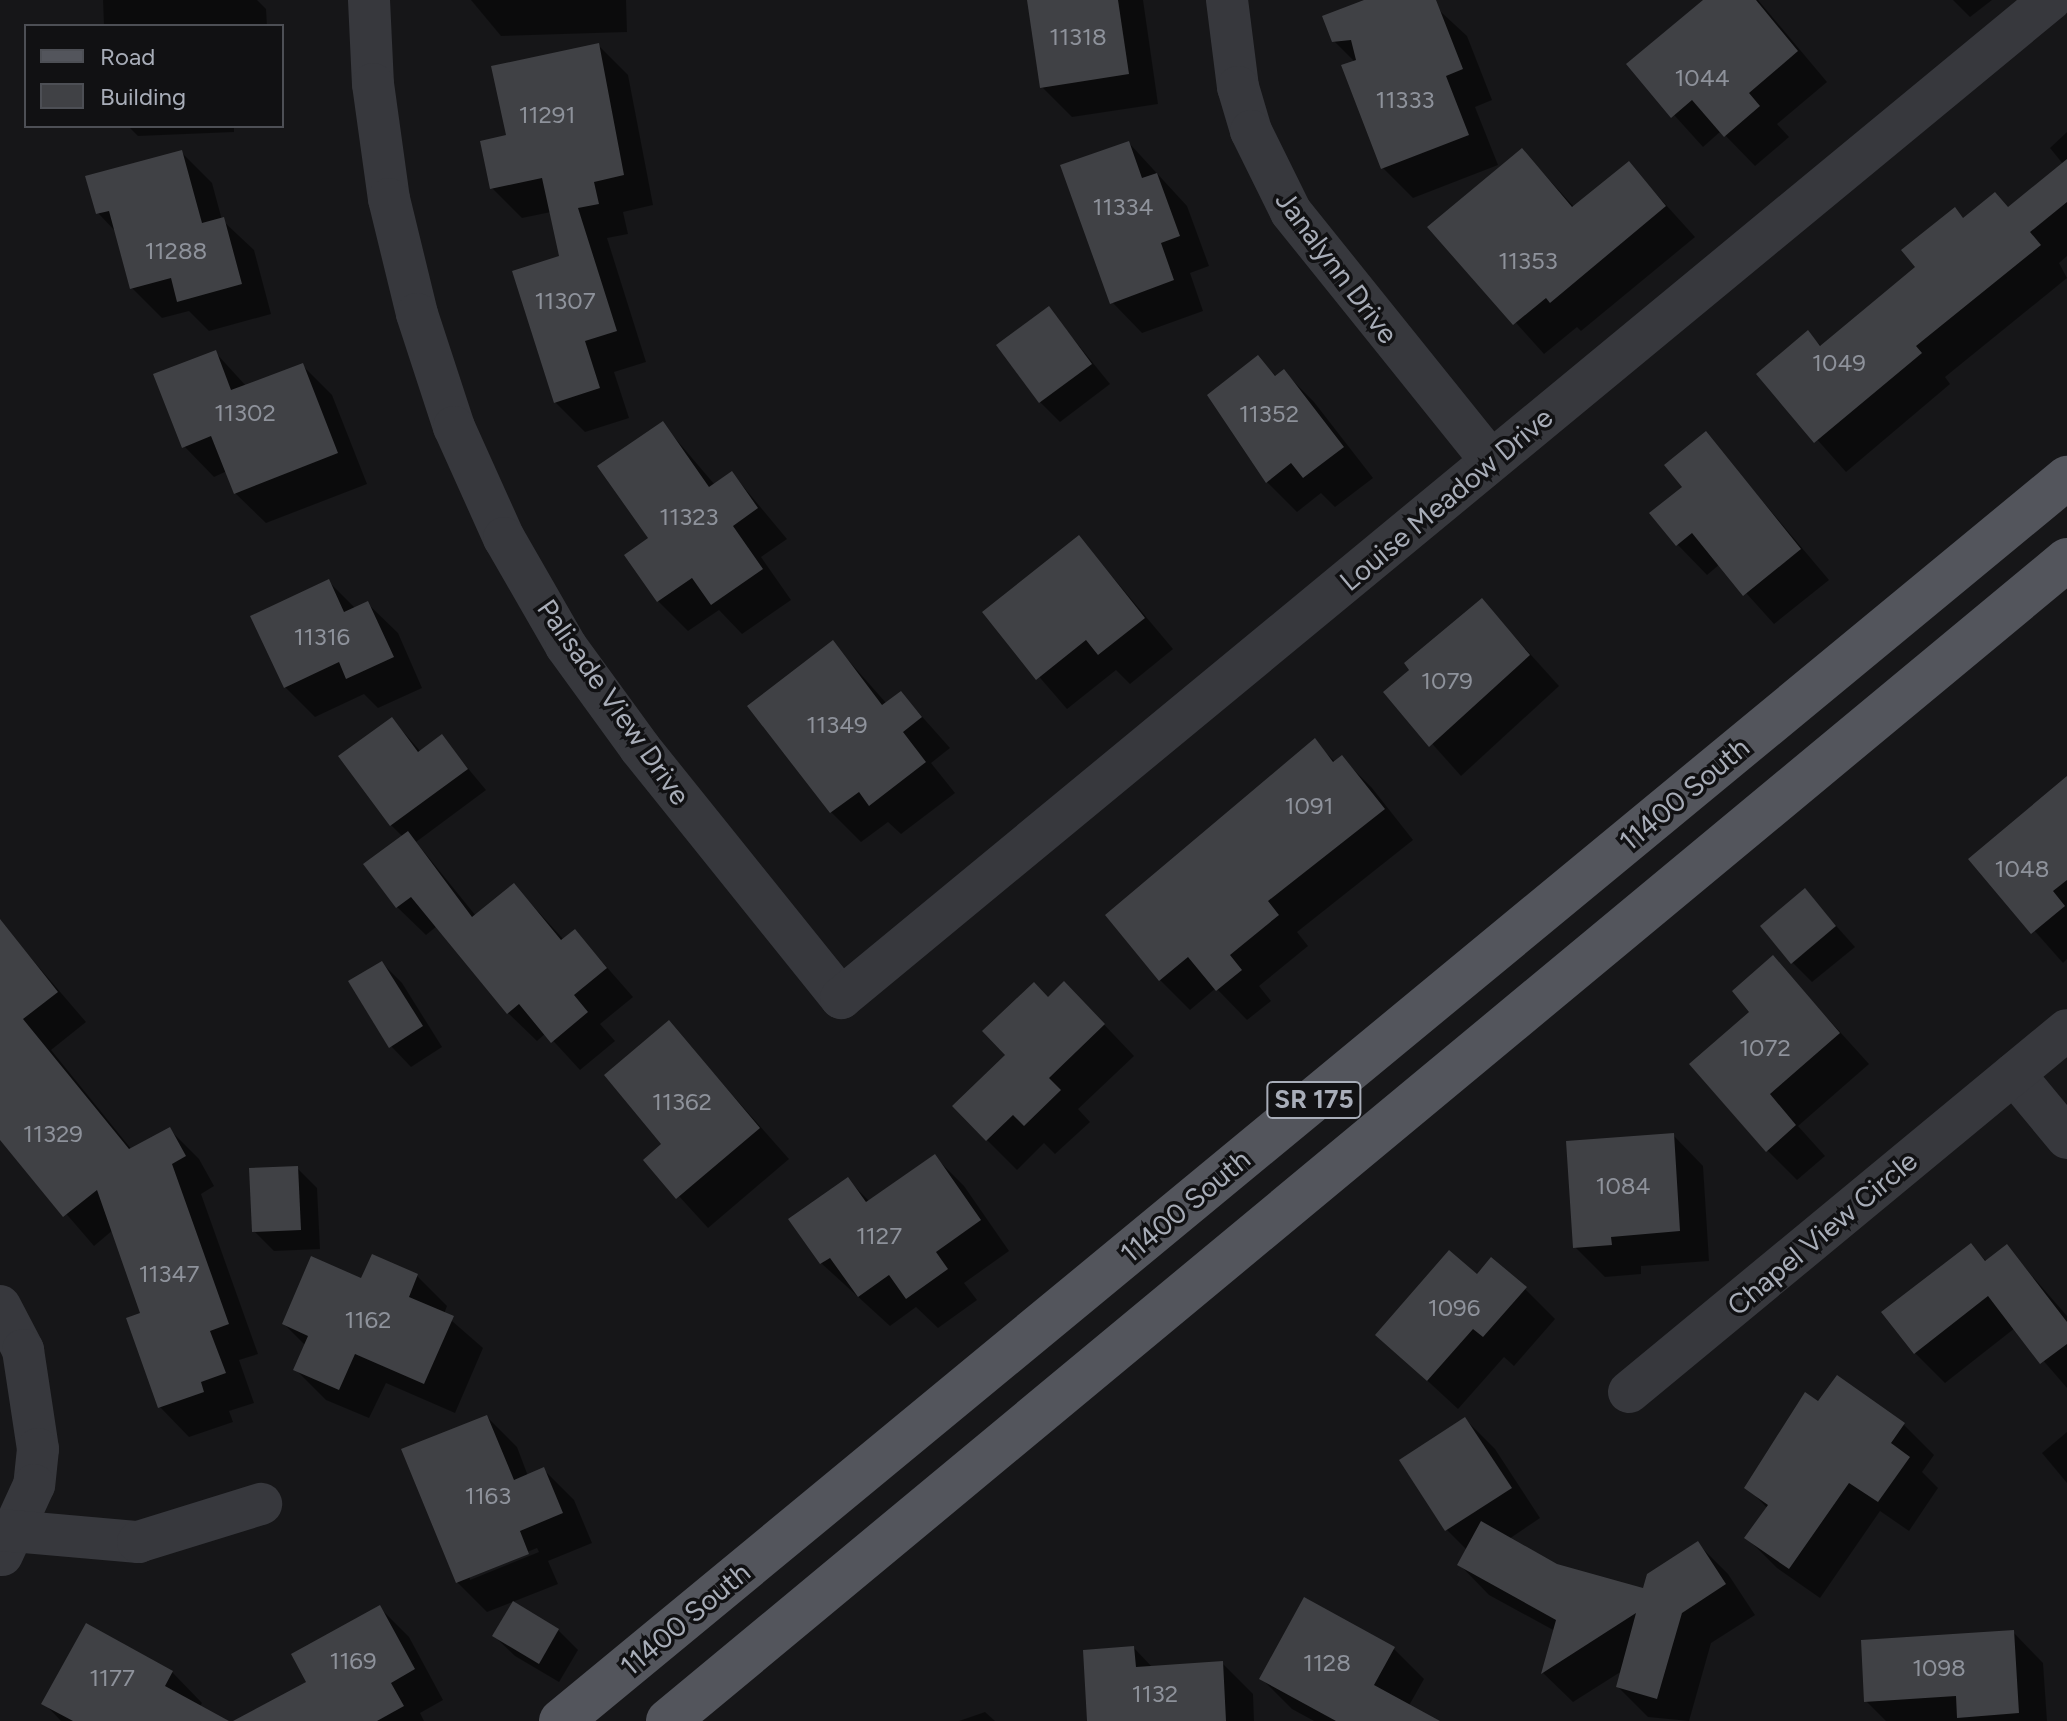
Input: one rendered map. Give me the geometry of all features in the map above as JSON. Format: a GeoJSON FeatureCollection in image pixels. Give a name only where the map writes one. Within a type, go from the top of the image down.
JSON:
{"type":"FeatureCollection","features":[{"type":"Feature","properties":{"kind":"main road","name":"11400 South"},"geometry":{"type":"LineString","coordinates":[[561,1721],[2067,478]]}},
{"type":"Feature","properties":{"kind":"main road","name":"SR 175"},"geometry":{"type":"LineString","coordinates":[[668,1721],[2067,560]]}},
{"type":"Feature","properties":{"kind":"street","name":"Palisade View Drive"},"geometry":{"type":"LineString","coordinates":[[369,0],[373,84],[389,199],[417,314],[454,427],[504,538],[566,646],[640,748],[841,998]]}},
{"type":"Feature","properties":{"kind":"street","name":"Janalynn Drive"},"geometry":{"type":"LineString","coordinates":[[1227,0],[1238,87],[1251,131],[1291,212],[1491,461]]}},
{"type":"Feature","properties":{"kind":"street","name":"Louise Meadow Drive"},"geometry":{"type":"LineString","coordinates":[[841,998],[2050,0]]}},
{"type":"Feature","properties":{"kind":"street","name":"Chapel View Circle"},"geometry":{"type":"LineString","coordinates":[[1629,1392],[2067,1030]]}},
{"type":"Feature","properties":{"kind":"street"},"geometry":{"type":"LineString","coordinates":[[2014,1074],[2067,1138]]}},
{"type":"Feature","properties":{"kind":"street"},"geometry":{"type":"LineString","coordinates":[[0,1306],[23,1350],[37,1415],[34,1485],[4,1540],[138,1542],[261,1504]]}},
{"type":"Feature","properties":{"kind":"building"},"geometry":{"type":"Polygon","coordinates":[[[1027,0],[1118,0],[1129,74],[1040,88],[1027,0]]]}},
{"type":"Feature","properties":{"kind":"building"},"geometry":{"type":"Polygon","coordinates":[[[1364,0],[1436,0],[1463,69],[1446,76],[1469,135],[1381,169],[1341,65],[1356,60],[1351,40],[1332,42],[1322,16],[1364,0]]]}},
{"type":"Feature","properties":{"kind":"building"},"geometry":{"type":"Polygon","coordinates":[[[1703,0],[1756,0],[1798,51],[1749,93],[1760,106],[1724,137],[1692,100],[1671,118],[1626,64],[1703,0]]]}},
{"type":"Feature","properties":{"kind":"building"},"geometry":{"type":"Polygon","coordinates":[[[599,43],[624,175],[594,182],[599,204],[578,208],[617,331],[585,341],[600,388],[554,403],[512,271],[559,256],[542,178],[490,189],[480,141],[506,135],[491,66],[599,43]]]}},
{"type":"Feature","properties":{"kind":"building"},"geometry":{"type":"Polygon","coordinates":[[[1129,141],[1142,178],[1157,173],[1180,236],[1161,243],[1174,280],[1110,304],[1060,165],[1129,141]]]}},
{"type":"Feature","properties":{"kind":"building"},"geometry":{"type":"Polygon","coordinates":[[[1522,148],[1572,207],[1629,161],[1666,206],[1550,303],[1546,298],[1513,325],[1427,227],[1522,148]]]}},
{"type":"Feature","properties":{"kind":"building"},"geometry":{"type":"Polygon","coordinates":[[[182,150],[202,223],[224,217],[242,284],[177,302],[171,278],[130,289],[109,211],[96,214],[85,176],[182,150]]]}},
{"type":"Feature","properties":{"kind":"building"},"geometry":{"type":"Polygon","coordinates":[[[2067,159],[2067,202],[2030,232],[2041,245],[1916,346],[1922,353],[1814,443],[1756,374],[1808,330],[1820,346],[1915,267],[1901,250],[1955,207],[1963,218],[1995,192],[2008,207],[2067,159]]]}},
{"type":"Feature","properties":{"kind":"building"},"geometry":{"type":"Polygon","coordinates":[[[1049,306],[1092,364],[1039,403],[996,345],[1049,306]]]}},
{"type":"Feature","properties":{"kind":"building"},"geometry":{"type":"Polygon","coordinates":[[[216,350],[231,390],[303,363],[338,453],[234,494],[211,436],[182,448],[153,374],[216,350]]]}},
{"type":"Feature","properties":{"kind":"building"},"geometry":{"type":"Polygon","coordinates":[[[1258,355],[1275,376],[1284,369],[1344,447],[1303,478],[1291,463],[1266,483],[1207,395],[1258,355]]]}},
{"type":"Feature","properties":{"kind":"building"},"geometry":{"type":"Polygon","coordinates":[[[663,421],[709,487],[732,471],[758,508],[733,526],[763,569],[711,605],[692,578],[657,602],[624,555],[648,538],[597,466],[663,421]]]}},
{"type":"Feature","properties":{"kind":"building"},"geometry":{"type":"Polygon","coordinates":[[[1706,431],[1801,549],[1743,596],[1692,533],[1676,546],[1649,513],[1682,487],[1664,465],[1706,431]]]}},
{"type":"Feature","properties":{"kind":"building"},"geometry":{"type":"Polygon","coordinates":[[[1079,535],[1145,618],[1098,655],[1086,640],[1036,680],[982,612],[1079,535]]]}},
{"type":"Feature","properties":{"kind":"building"},"geometry":{"type":"Polygon","coordinates":[[[329,579],[344,612],[368,601],[394,657],[346,679],[339,662],[284,688],[250,616],[329,579]]]}},
{"type":"Feature","properties":{"kind":"building"},"geometry":{"type":"Polygon","coordinates":[[[1482,598],[1530,655],[1429,747],[1383,692],[1409,670],[1404,663],[1482,598]]]}},
{"type":"Feature","properties":{"kind":"building"},"geometry":{"type":"Polygon","coordinates":[[[833,640],[882,705],[901,691],[922,717],[903,732],[926,762],[869,806],[859,792],[830,813],[747,706],[833,640]]]}},
{"type":"Feature","properties":{"kind":"building"},"geometry":{"type":"Polygon","coordinates":[[[392,717],[418,752],[442,734],[468,769],[390,826],[338,756],[392,717]]]}},
{"type":"Feature","properties":{"kind":"building"},"geometry":{"type":"Polygon","coordinates":[[[1315,738],[1333,762],[1342,755],[1385,809],[1268,901],[1279,915],[1230,955],[1242,970],[1216,991],[1188,957],[1159,981],[1105,915],[1315,738]]]}},
{"type":"Feature","properties":{"kind":"building"},"geometry":{"type":"Polygon","coordinates":[[[2067,776],[2067,880],[2053,891],[2065,906],[2031,934],[1968,859],[2067,776]]]}},
{"type":"Feature","properties":{"kind":"building"},"geometry":{"type":"Polygon","coordinates":[[[408,831],[472,917],[514,883],[561,940],[575,929],[607,968],[574,995],[588,1012],[551,1043],[519,1004],[507,1014],[411,897],[396,908],[363,864],[408,831]]]}},
{"type":"Feature","properties":{"kind":"building"},"geometry":{"type":"Polygon","coordinates":[[[1805,888],[1836,926],[1791,964],[1760,926],[1805,888]]]}},
{"type":"Feature","properties":{"kind":"building"},"geometry":{"type":"Polygon","coordinates":[[[0,919],[58,992],[23,1019],[129,1149],[170,1127],[186,1156],[172,1164],[229,1324],[210,1331],[226,1373],[201,1382],[204,1392],[158,1408],[126,1318],[140,1313],[97,1190],[63,1217],[0,1140],[0,919]]]}},
{"type":"Feature","properties":{"kind":"building"},"geometry":{"type":"Polygon","coordinates":[[[1773,955],[1840,1033],[1770,1094],[1796,1125],[1766,1152],[1689,1064],[1749,1012],[1732,991],[1773,955]]]}},
{"type":"Feature","properties":{"kind":"building"},"geometry":{"type":"Polygon","coordinates":[[[382,961],[423,1026],[389,1048],[348,981],[382,961]]]}},
{"type":"Feature","properties":{"kind":"building"},"geometry":{"type":"Polygon","coordinates":[[[1064,981],[1105,1024],[1049,1078],[1061,1090],[1024,1126],[1013,1115],[986,1141],[952,1106],[1005,1055],[982,1031],[1034,982],[1048,997],[1064,981]]]}},
{"type":"Feature","properties":{"kind":"building"},"geometry":{"type":"Polygon","coordinates":[[[669,1020],[760,1128],[676,1199],[643,1160],[661,1144],[604,1075],[669,1020]]]}},
{"type":"Feature","properties":{"kind":"building"},"geometry":{"type":"Polygon","coordinates":[[[1674,1133],[1680,1231],[1611,1237],[1612,1245],[1573,1248],[1566,1141],[1674,1133]]]}},
{"type":"Feature","properties":{"kind":"building"},"geometry":{"type":"Polygon","coordinates":[[[935,1154],[981,1220],[936,1252],[948,1269],[906,1299],[889,1275],[858,1297],[830,1258],[820,1264],[788,1219],[848,1177],[866,1202],[935,1154]]]}},
{"type":"Feature","properties":{"kind":"building"},"geometry":{"type":"Polygon","coordinates":[[[298,1166],[301,1230],[252,1232],[249,1168],[298,1166]]]}},
{"type":"Feature","properties":{"kind":"building"},"geometry":{"type":"Polygon","coordinates":[[[1971,1243],[1985,1261],[2007,1244],[2067,1322],[2067,1344],[2040,1364],[1988,1296],[1914,1354],[1881,1312],[1971,1243]]]}},
{"type":"Feature","properties":{"kind":"building"},"geometry":{"type":"Polygon","coordinates":[[[1449,1250],[1477,1274],[1491,1257],[1527,1287],[1483,1337],[1473,1329],[1427,1381],[1375,1335],[1449,1250]]]}},
{"type":"Feature","properties":{"kind":"building"},"geometry":{"type":"Polygon","coordinates":[[[372,1254],[418,1274],[409,1297],[454,1316],[424,1384],[355,1354],[339,1390],[293,1370],[308,1336],[282,1324],[311,1256],[361,1278],[372,1254]]]}},
{"type":"Feature","properties":{"kind":"building"},"geometry":{"type":"Polygon","coordinates":[[[1837,1375],[1905,1423],[1891,1443],[1910,1457],[1878,1502],[1849,1483],[1789,1569],[1744,1538],[1768,1505],[1744,1488],[1805,1392],[1818,1401],[1837,1375]]]}},
{"type":"Feature","properties":{"kind":"building"},"geometry":{"type":"Polygon","coordinates":[[[487,1415],[514,1480],[544,1467],[563,1513],[520,1531],[529,1554],[456,1583],[401,1449],[487,1415]]]}},
{"type":"Feature","properties":{"kind":"building"},"geometry":{"type":"Polygon","coordinates":[[[1465,1417],[1512,1488],[1445,1531],[1399,1460],[1465,1417]]]}},
{"type":"Feature","properties":{"kind":"building"},"geometry":{"type":"Polygon","coordinates":[[[1481,1521],[1557,1564],[1643,1588],[1647,1574],[1698,1541],[1726,1584],[1682,1613],[1657,1699],[1616,1687],[1636,1613],[1541,1674],[1556,1620],[1457,1565],[1481,1521]]]}},
{"type":"Feature","properties":{"kind":"building"},"geometry":{"type":"Polygon","coordinates":[[[1304,1597],[1395,1647],[1374,1685],[1440,1721],[1336,1721],[1259,1679],[1304,1597]]]}},
{"type":"Feature","properties":{"kind":"building"},"geometry":{"type":"Polygon","coordinates":[[[513,1601],[559,1629],[539,1664],[492,1636],[513,1601]]]}},
{"type":"Feature","properties":{"kind":"building"},"geometry":{"type":"Polygon","coordinates":[[[380,1605],[415,1669],[391,1683],[404,1706],[377,1721],[233,1721],[306,1682],[291,1654],[380,1605]]]}},
{"type":"Feature","properties":{"kind":"building"},"geometry":{"type":"Polygon","coordinates":[[[86,1623],[173,1671],[165,1686],[229,1721],[73,1721],[41,1704],[86,1623]]]}},
{"type":"Feature","properties":{"kind":"building"},"geometry":{"type":"Polygon","coordinates":[[[2014,1630],[2019,1713],[1957,1718],[1956,1696],[1864,1702],[1861,1640],[2014,1630]]]}},
{"type":"Feature","properties":{"kind":"building"},"geometry":{"type":"Polygon","coordinates":[[[1134,1646],[1136,1667],[1223,1661],[1226,1721],[1087,1721],[1083,1650],[1134,1646]]]}}]}
